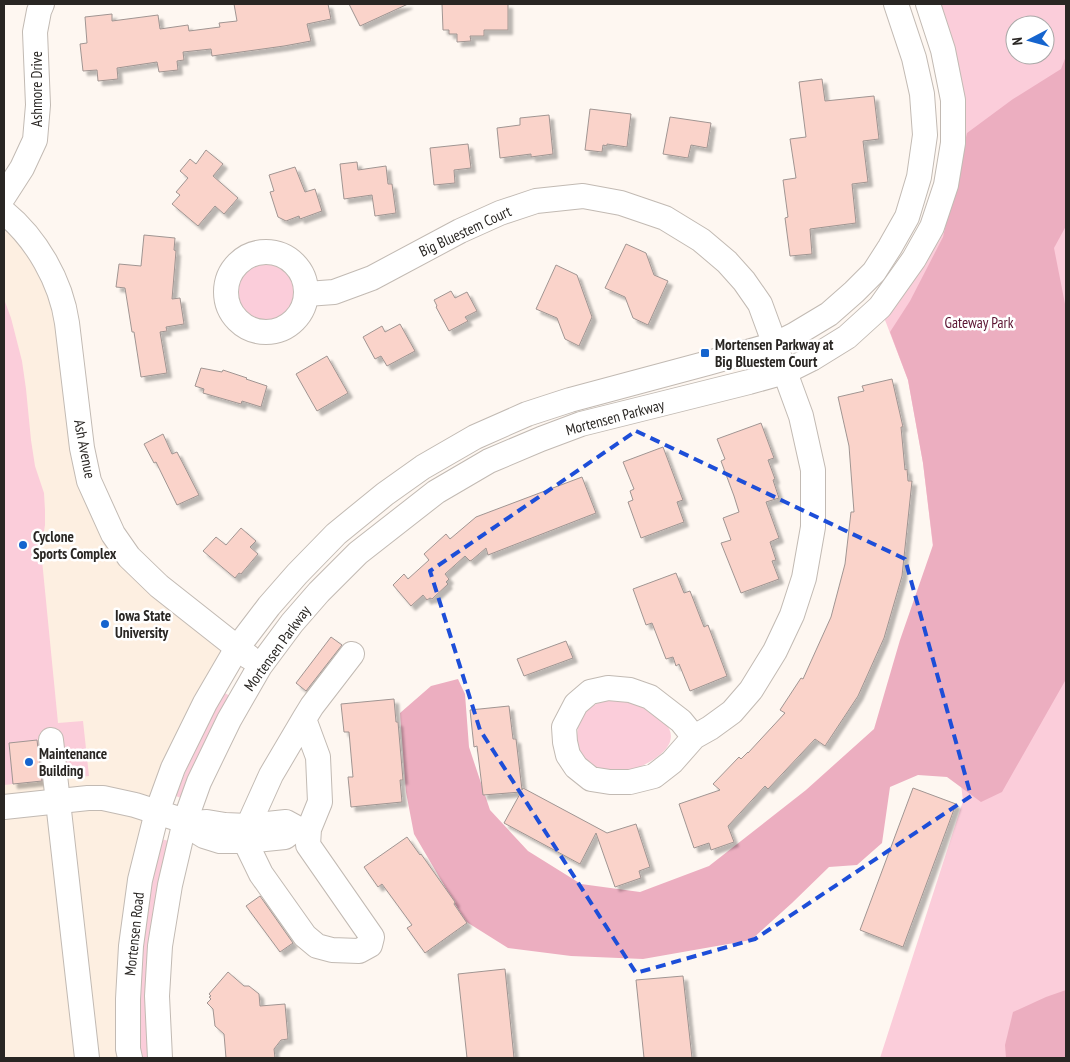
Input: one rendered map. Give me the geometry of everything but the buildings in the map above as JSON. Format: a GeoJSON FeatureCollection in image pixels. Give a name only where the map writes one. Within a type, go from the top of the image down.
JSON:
{"type":"FeatureCollection","features":[{"type":"Feature","properties":{"kind":"street","name":"Ashmore Drive"},"geometry":{"type":"LineString","coordinates":[[4,196],[22,168],[35,140],[38,105],[35,32],[42,4]]}},
{"type":"Feature","properties":{"kind":"street","name":"Mortensen Parkway"},"geometry":{"type":"LineString","coordinates":[[157,812],[173,768],[205,703],[237,648],[269,606],[336,534],[393,488],[474,437],[528,414],[570,400],[776,344],[829,314],[874,272],[907,217],[919,177],[925,135],[922,94],[916,67],[896,4]]}},
{"type":"Feature","properties":{"kind":"street","name":"Mortensen Parkway"},"geometry":{"type":"LineString","coordinates":[[188,822],[199,782],[229,720],[260,666],[292,623],[319,592],[358,554],[436,492],[489,461],[581,424],[786,372],[814,358],[847,337],[880,307],[914,259],[932,227],[946,185],[953,143],[953,100],[943,50],[928,4]]}},
{"type":"Feature","properties":{"kind":"street","name":"Big Bluestem Court"},"geometry":{"type":"LineString","coordinates":[[307,294],[334,292],[372,278],[460,231],[500,213],[536,201],[583,196],[621,203],[665,218],[700,240],[727,262],[744,281],[760,304],[801,416],[813,470],[813,527],[804,578],[792,615],[775,650],[751,690],[732,712],[694,737]]}},
{"type":"Feature","properties":{"kind":"street","name":"Ash Avenue"},"geometry":{"type":"LineString","coordinates":[[4,212],[33,241],[60,295],[65,310],[82,448],[89,481],[113,534],[129,557],[159,586],[260,666]]}},
{"type":"Feature","properties":{"kind":"street"},"geometry":{"type":"LineString","coordinates":[[304,719],[318,757],[320,802],[303,828],[308,845],[372,937],[370,945],[359,951],[332,950],[317,946],[305,936],[261,874],[247,833],[271,775],[304,719],[312,706],[352,654]]}},
{"type":"Feature","properties":{"kind":"street"},"geometry":{"type":"LineString","coordinates":[[608,688],[630,690],[650,697],[681,722],[694,737],[672,762],[654,776],[630,782],[610,782],[592,778],[576,767],[568,755],[564,728],[576,704],[590,692],[608,688]]}},
{"type":"Feature","properties":{"kind":"street"},"geometry":{"type":"LineString","coordinates":[[52,740],[87,1058]]}},
{"type":"Feature","properties":{"kind":"street"},"geometry":{"type":"LineString","coordinates":[[4,807],[102,798],[129,803],[188,822],[196,831],[204,836],[220,841],[286,822],[303,828]]}},
{"type":"Feature","properties":{"kind":"street","name":"Mortensen Road"},"geometry":{"type":"LineString","coordinates":[[130,1058],[128,1049],[128,999],[132,946],[140,880],[157,812]]}},
{"type":"Feature","properties":{"kind":"street","name":"Mortensen Road"},"geometry":{"type":"LineString","coordinates":[[160,1058],[157,996],[160,946],[170,885],[188,822]]}},
{"type":"Feature","properties":{"kind":"highlighted area"},"geometry":{"type":"Polygon","coordinates":[[[636,431],[905,559],[971,796],[755,939],[636,973],[480,730],[430,571],[636,431]]]}},
{"type":"Feature","properties":{"kind":"shaded area","name":"Iowa State University"},"geometry":{"type":"Polygon","coordinates":[[[4,212],[47,266],[82,448],[113,534],[237,648],[157,812],[130,1058],[4,1058],[4,212]]]}},
{"type":"Feature","properties":{"kind":"green space","name":"Gateway Park"},"geometry":{"type":"Polygon","coordinates":[[[938,4],[1066,4],[1066,1058],[880,1058],[963,801],[923,463],[908,380],[880,307],[946,185],[938,4]]]}},
{"type":"Feature","properties":{"kind":"green space"},"geometry":{"type":"Polygon","coordinates":[[[1066,56],[1066,226],[1054,248],[1066,309],[1066,672],[1065,681],[1002,792],[981,802],[947,777],[918,775],[890,787],[882,843],[857,865],[829,867],[751,940],[643,959],[571,956],[508,948],[465,921],[414,834],[406,792],[400,713],[431,686],[458,679],[465,694],[469,747],[490,810],[528,851],[581,884],[640,892],[709,866],[806,790],[874,729],[900,640],[933,545],[923,463],[908,380],[890,332],[910,301],[943,237],[967,133],[1013,99],[1061,69],[1066,56]]]}},
{"type":"Feature","properties":{"kind":"green space"},"geometry":{"type":"Polygon","coordinates":[[[261,264],[271,264],[286,272],[292,281],[294,292],[292,303],[286,312],[271,320],[261,320],[250,315],[243,308],[238,297],[238,287],[243,276],[250,269],[261,264]]]}},
{"type":"Feature","properties":{"kind":"green space","name":"Cyclone Sports Complex"},"geometry":{"type":"Polygon","coordinates":[[[4,299],[22,361],[35,466],[44,493],[45,525],[41,550],[58,723],[83,721],[89,776],[4,785],[4,299]]]}},
{"type":"Feature","properties":{"kind":"green space"},"geometry":{"type":"Polygon","coordinates":[[[223,692],[230,696],[183,799],[176,796],[223,692]]]}},
{"type":"Feature","properties":{"kind":"green space"},"geometry":{"type":"Polygon","coordinates":[[[604,700],[627,701],[657,716],[669,728],[671,735],[667,748],[651,761],[629,771],[603,770],[587,762],[578,746],[578,727],[587,710],[604,700]]]}},
{"type":"Feature","properties":{"kind":"green space"},"geometry":{"type":"Polygon","coordinates":[[[161,839],[169,841],[146,1003],[149,1058],[140,1058],[138,1036],[141,963],[149,890],[161,839]]]}},
{"type":"Feature","properties":{"kind":"green space"},"geometry":{"type":"Polygon","coordinates":[[[1066,990],[1066,1058],[1006,1058],[1005,1045],[1013,1012],[1066,990]]]}},
{"type":"Feature","properties":{"kind":"place","name":"Mortensen Parkway at Big Bluestem Court"},"geometry":{"type":"Point","coordinates":[705,353]}},
{"type":"Feature","properties":{"kind":"place","name":"Cyclone Sports Complex"},"geometry":{"type":"Point","coordinates":[23,545]}},
{"type":"Feature","properties":{"kind":"place","name":"Iowa State University"},"geometry":{"type":"Point","coordinates":[105,624]}},
{"type":"Feature","properties":{"kind":"place","name":"Maintenance Building"},"geometry":{"type":"Point","coordinates":[29,762]}}]}
